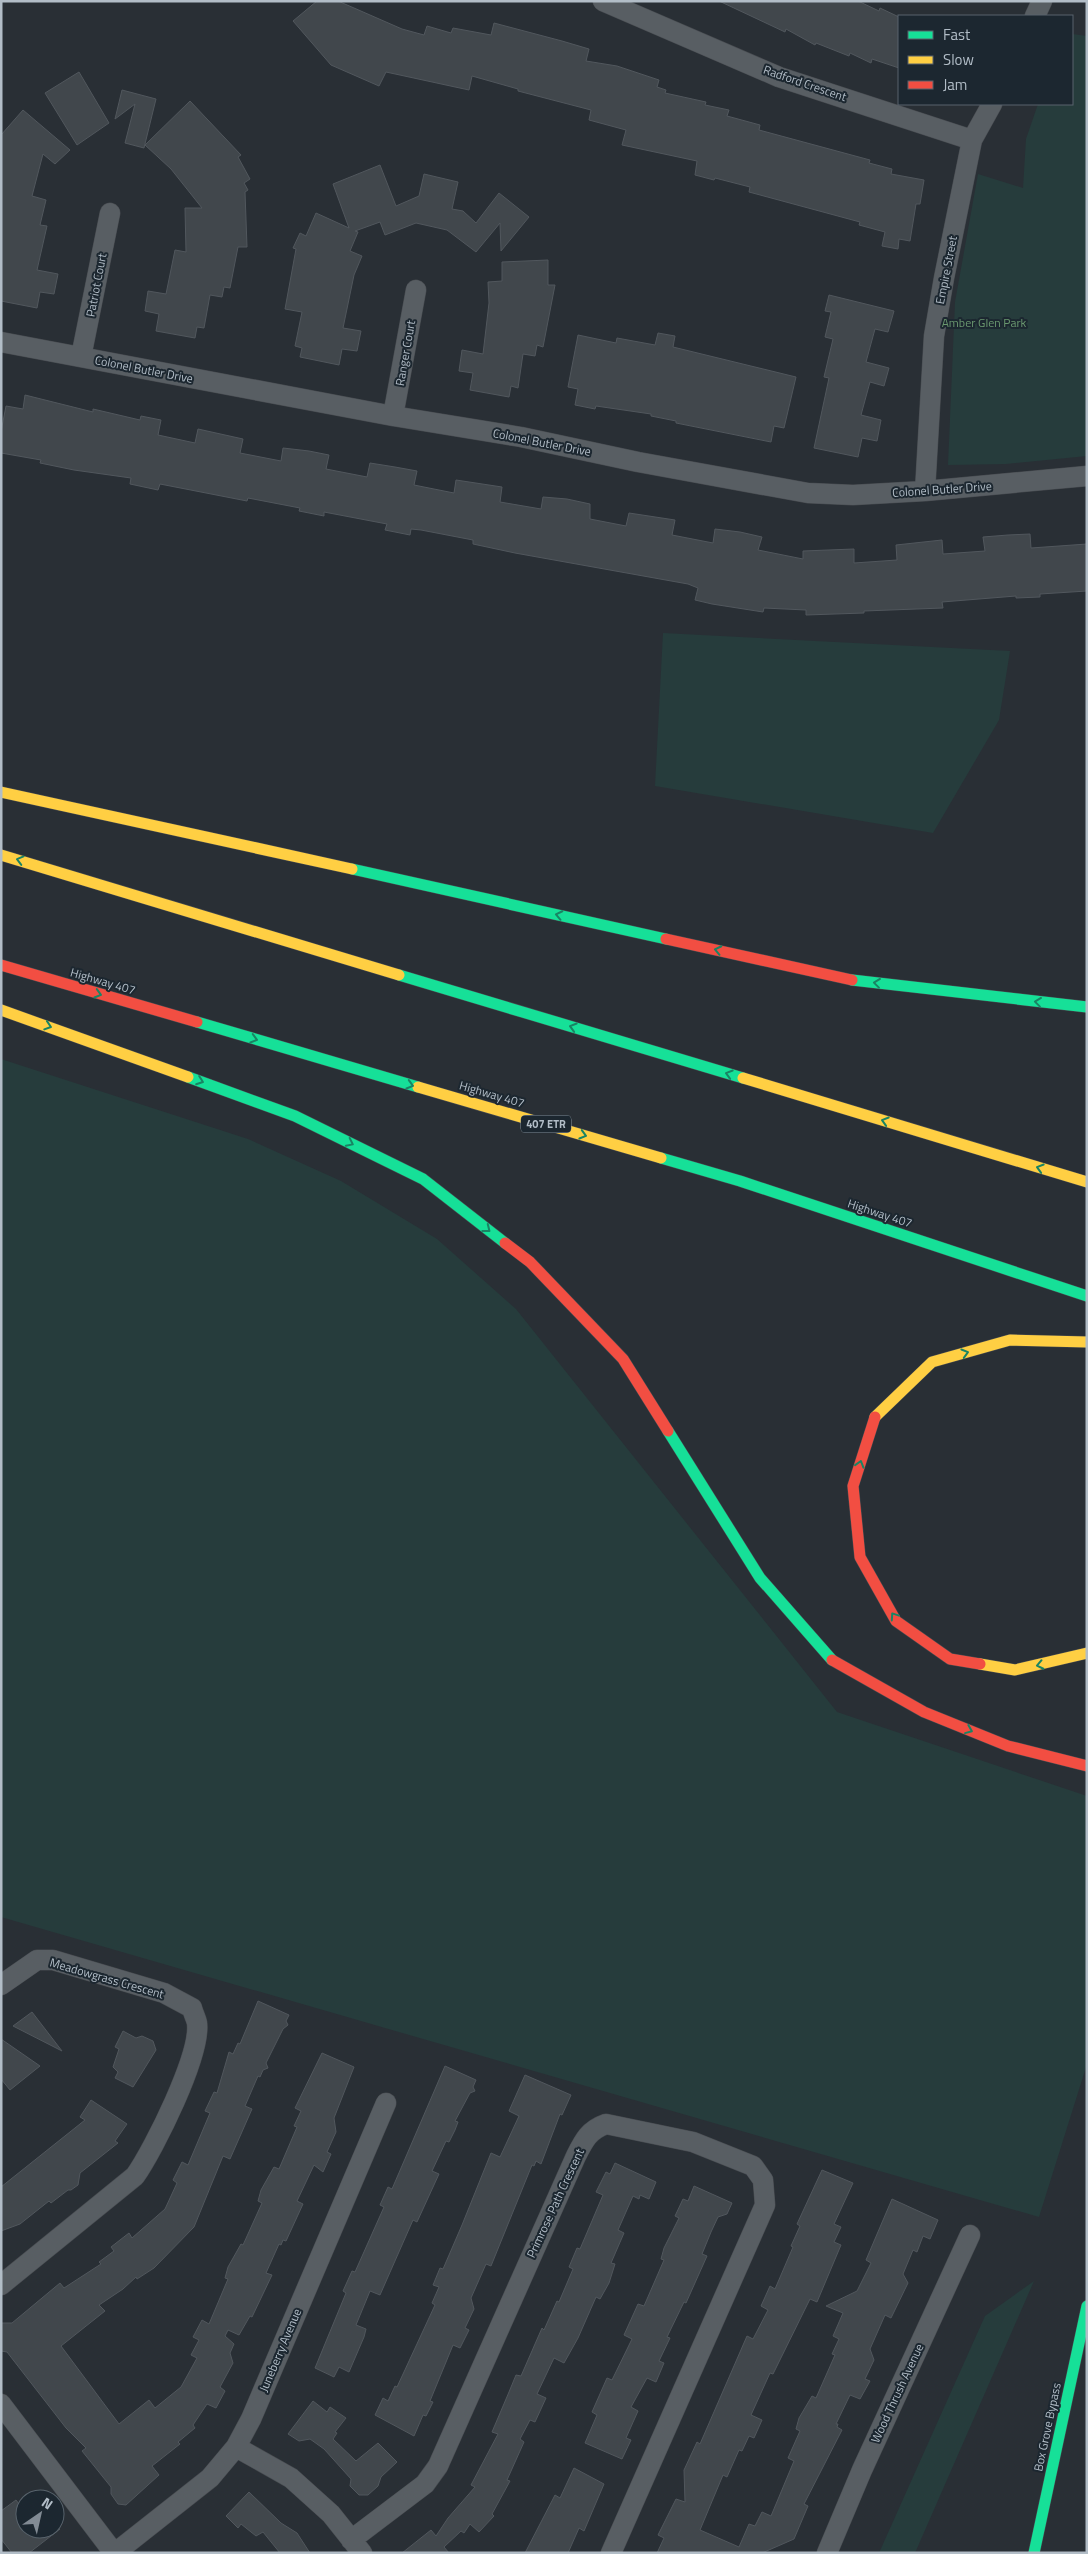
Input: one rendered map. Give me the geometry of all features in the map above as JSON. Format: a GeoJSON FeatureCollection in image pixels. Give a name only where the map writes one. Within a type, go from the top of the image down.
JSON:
{"type":"FeatureCollection","features":[{"type":"Feature","properties":{"kind":"main road"},"geometry":{"type":"LineString","coordinates":[[1,792],[863,982],[1087,1007]]}},
{"type":"Feature","properties":{"kind":"main road"},"geometry":{"type":"LineString","coordinates":[[1,855],[1087,1182]]}},
{"type":"Feature","properties":{"kind":"main road","name":"Highway 407"},"geometry":{"type":"LineString","coordinates":[[1,965],[740,1181],[1087,1296]]}},
{"type":"Feature","properties":{"kind":"main road"},"geometry":{"type":"LineString","coordinates":[[1,1010],[295,1116],[423,1179],[530,1262],[623,1359],[760,1578],[832,1660],[924,1712],[1008,1746],[1087,1766]]}},
{"type":"Feature","properties":{"kind":"main road"},"geometry":{"type":"LineString","coordinates":[[1087,1342],[1010,1340],[932,1362],[876,1415],[853,1486],[860,1557],[896,1621],[911,1632],[950,1659],[1015,1670],[1087,1654]]}},
{"type":"Feature","properties":{"kind":"main road","name":"Box Grove Bypass"},"geometry":{"type":"LineString","coordinates":[[1034,2553],[1087,2306]]}},
{"type":"Feature","properties":{"kind":"street","name":"Radford Crescent"},"geometry":{"type":"LineString","coordinates":[[602,1],[779,77],[972,140]]}},
{"type":"Feature","properties":{"kind":"street"},"geometry":{"type":"LineString","coordinates":[[1035,15],[1042,1]]}},
{"type":"Feature","properties":{"kind":"street"},"geometry":{"type":"LineString","coordinates":[[972,140],[991,105]]}},
{"type":"Feature","properties":{"kind":"street","name":"Empire Street"},"geometry":{"type":"LineString","coordinates":[[924,491],[934,336],[972,140]]}},
{"type":"Feature","properties":{"kind":"street","name":"Patriot Court"},"geometry":{"type":"LineString","coordinates":[[81,357],[110,212]]}},
{"type":"Feature","properties":{"kind":"street","name":"Ranger Court"},"geometry":{"type":"LineString","coordinates":[[393,416],[416,290]]}},
{"type":"Feature","properties":{"kind":"street","name":"Colonel Butler Drive"},"geometry":{"type":"LineString","coordinates":[[1,342],[393,416],[521,437],[638,462],[808,493],[853,495],[924,491],[1087,476]]}},
{"type":"Feature","properties":{"kind":"street","name":"Meadowgrass Crescent"},"geometry":{"type":"LineString","coordinates":[[1,1985],[37,1960],[53,1960],[164,1993],[192,2008],[197,2023],[195,2041],[187,2070],[148,2158],[135,2176],[1,2285]]}},
{"type":"Feature","properties":{"kind":"street","name":"Juneberry Avenue"},"geometry":{"type":"LineString","coordinates":[[115,2553],[210,2478],[236,2447],[251,2419],[386,2103]]}},
{"type":"Feature","properties":{"kind":"street","name":"Primrose Path Crescent"},"geometry":{"type":"LineString","coordinates":[[356,2546],[425,2484],[438,2466],[576,2156],[586,2136],[596,2128],[606,2124],[693,2142],[753,2166],[762,2180],[764,2205],[611,2553]]}},
{"type":"Feature","properties":{"kind":"street","name":"Wood Thrush Avenue"},"geometry":{"type":"LineString","coordinates":[[827,2553],[862,2470],[970,2235]]}},
{"type":"Feature","properties":{"kind":"street"},"geometry":{"type":"LineString","coordinates":[[1,2404],[115,2553]]}},
{"type":"Feature","properties":{"kind":"street"},"geometry":{"type":"LineString","coordinates":[[236,2447],[291,2478],[331,2514],[356,2546]]}},
{"type":"Feature","properties":{"kind":"green space","name":"Amber Glen Park"},"geometry":{"type":"Polygon","coordinates":[[[1073,34],[1087,36],[1087,456],[1006,464],[948,465],[955,302],[978,174],[1023,188],[1026,139],[1038,105],[1073,105],[1073,34]]]}},
{"type":"Feature","properties":{"kind":"green space"},"geometry":{"type":"Polygon","coordinates":[[[663,633],[1010,651],[999,720],[933,833],[655,786],[663,633]]]}},
{"type":"Feature","properties":{"kind":"green space"},"geometry":{"type":"Polygon","coordinates":[[[1,1059],[248,1139],[341,1181],[437,1239],[516,1309],[837,1712],[1087,1796],[1087,2064],[1039,2217],[1,1917],[1,1059]]]}},
{"type":"Feature","properties":{"kind":"green space"},"geometry":{"type":"Polygon","coordinates":[[[1034,2281],[915,2553],[879,2553],[985,2316],[1034,2281]]]}},
{"type":"Feature","properties":{"kind":"building"},"geometry":{"type":"Polygon","coordinates":[[[317,1],[338,1],[402,29],[424,35],[427,26],[451,33],[453,28],[491,35],[494,23],[562,41],[589,49],[586,61],[617,66],[659,80],[657,87],[666,90],[665,93],[706,102],[705,105],[729,110],[727,116],[760,125],[759,130],[870,160],[869,163],[892,169],[891,174],[924,180],[920,204],[916,204],[910,241],[899,239],[898,249],[882,246],[885,232],[859,225],[860,222],[749,192],[750,187],[695,175],[697,161],[622,145],[626,130],[589,120],[591,110],[518,91],[518,89],[472,76],[469,90],[386,72],[379,86],[331,65],[293,21],[317,1]]]}},
{"type":"Feature","properties":{"kind":"building"},"geometry":{"type":"Polygon","coordinates":[[[719,1],[858,1],[879,11],[880,8],[898,17],[898,68],[872,59],[871,63],[850,53],[849,56],[816,43],[815,45],[786,29],[785,32],[719,1]]]}},
{"type":"Feature","properties":{"kind":"building"},"geometry":{"type":"Polygon","coordinates":[[[79,72],[109,123],[77,145],[45,93],[79,72]]]}},
{"type":"Feature","properties":{"kind":"building"},"geometry":{"type":"Polygon","coordinates":[[[122,90],[156,99],[144,148],[125,143],[135,104],[115,119],[122,90]]]}},
{"type":"Feature","properties":{"kind":"building"},"geometry":{"type":"Polygon","coordinates":[[[190,101],[241,155],[238,157],[250,179],[244,183],[248,190],[245,192],[247,247],[238,247],[230,288],[224,287],[222,297],[210,295],[204,328],[197,327],[195,338],[156,331],[159,314],[145,311],[148,291],[166,294],[175,250],[186,252],[185,208],[202,208],[171,169],[145,145],[190,101]]]}},
{"type":"Feature","properties":{"kind":"building"},"geometry":{"type":"Polygon","coordinates":[[[23,110],[70,150],[55,164],[43,154],[32,196],[46,200],[40,225],[47,226],[37,270],[58,274],[54,294],[40,292],[37,308],[1,301],[1,135],[23,110]]]}},
{"type":"Feature","properties":{"kind":"building"},"geometry":{"type":"Polygon","coordinates":[[[380,165],[396,206],[419,196],[424,174],[458,182],[452,209],[463,211],[476,223],[499,193],[529,217],[501,251],[500,223],[476,252],[447,230],[416,223],[385,235],[380,222],[355,231],[358,232],[350,251],[362,256],[354,275],[343,328],[361,331],[357,351],[342,349],[339,365],[300,357],[302,348],[295,346],[302,312],[285,309],[296,249],[293,248],[300,233],[306,236],[316,213],[349,228],[333,184],[380,165]]]}},
{"type":"Feature","properties":{"kind":"building"},"geometry":{"type":"Polygon","coordinates":[[[548,260],[548,285],[555,285],[543,347],[537,345],[535,356],[523,354],[518,388],[511,386],[509,397],[470,390],[473,373],[459,371],[462,350],[483,354],[489,303],[488,282],[502,281],[502,262],[548,260]]]}},
{"type":"Feature","properties":{"kind":"building"},"geometry":{"type":"Polygon","coordinates":[[[829,295],[894,311],[888,332],[875,329],[866,362],[889,368],[884,386],[870,382],[861,415],[881,420],[877,441],[862,438],[858,457],[814,448],[829,378],[824,377],[833,339],[825,337],[831,312],[825,311],[829,295]]]}},
{"type":"Feature","properties":{"kind":"building"},"geometry":{"type":"Polygon","coordinates":[[[658,333],[675,336],[673,347],[796,377],[784,428],[774,426],[771,442],[676,423],[676,421],[651,416],[651,414],[596,406],[595,409],[575,405],[578,389],[568,387],[578,335],[616,343],[617,338],[655,345],[658,333]]]}},
{"type":"Feature","properties":{"kind":"building"},"geometry":{"type":"Polygon","coordinates":[[[25,395],[93,412],[93,409],[140,420],[141,416],[161,420],[158,435],[195,443],[198,429],[243,439],[240,453],[281,461],[283,448],[309,451],[329,455],[326,469],[367,477],[370,463],[417,471],[414,485],[454,493],[456,480],[502,487],[500,502],[541,509],[543,497],[567,499],[590,504],[590,519],[626,526],[629,513],[675,520],[672,535],[713,543],[715,529],[740,532],[762,537],[758,550],[803,559],[803,551],[854,549],[854,563],[897,560],[896,545],[942,540],[943,554],[985,551],[983,537],[1008,535],[1030,534],[1031,548],[1087,544],[1087,591],[1040,594],[1040,597],[1016,598],[1016,596],[942,602],[943,608],[864,611],[864,613],[806,615],[806,610],[764,608],[763,612],[712,604],[695,600],[698,588],[688,584],[515,553],[473,544],[473,540],[421,530],[411,529],[410,535],[385,530],[387,524],[324,512],[324,516],[299,511],[300,508],[248,498],[247,501],[160,484],[158,490],[130,484],[131,478],[74,470],[40,463],[41,460],[1,453],[1,432],[6,406],[23,409],[25,395]]]}},
{"type":"Feature","properties":{"kind":"building"},"geometry":{"type":"Polygon","coordinates":[[[258,2001],[289,2015],[286,2021],[288,2025],[283,2029],[266,2063],[268,2068],[263,2070],[260,2077],[258,2076],[245,2106],[252,2109],[230,2159],[223,2156],[194,2227],[154,2268],[137,2279],[136,2277],[123,2289],[99,2305],[105,2311],[61,2346],[119,2424],[149,2400],[155,2408],[181,2387],[197,2358],[191,2355],[199,2340],[193,2337],[202,2320],[209,2324],[228,2279],[225,2278],[228,2267],[241,2244],[243,2245],[262,2203],[258,2201],[261,2190],[274,2167],[279,2169],[297,2127],[294,2126],[301,2111],[295,2108],[322,2053],[354,2067],[334,2118],[336,2132],[327,2152],[331,2154],[323,2172],[314,2165],[297,2201],[303,2204],[286,2241],[283,2240],[281,2245],[279,2244],[266,2273],[272,2275],[252,2317],[250,2316],[239,2335],[228,2330],[225,2336],[234,2344],[230,2353],[233,2363],[220,2387],[225,2391],[216,2408],[207,2404],[193,2425],[195,2428],[178,2442],[180,2444],[152,2466],[159,2475],[126,2505],[118,2504],[111,2494],[111,2487],[82,2451],[86,2448],[66,2428],[7,2352],[1,2351],[1,2323],[12,2323],[60,2283],[64,2288],[101,2264],[99,2262],[114,2251],[111,2247],[129,2233],[132,2238],[165,2209],[177,2183],[173,2180],[182,2162],[188,2165],[210,2113],[205,2111],[214,2092],[217,2093],[229,2052],[233,2054],[238,2043],[240,2044],[258,2001]]]}},
{"type":"Feature","properties":{"kind":"building"},"geometry":{"type":"Polygon","coordinates":[[[32,2012],[62,2051],[13,2026],[32,2012]]]}},
{"type":"Feature","properties":{"kind":"building"},"geometry":{"type":"Polygon","coordinates":[[[123,2031],[136,2038],[142,2036],[153,2041],[156,2050],[133,2087],[115,2078],[118,2072],[113,2067],[119,2049],[115,2047],[123,2031]]]}},
{"type":"Feature","properties":{"kind":"building"},"geometry":{"type":"Polygon","coordinates":[[[1,2039],[40,2066],[10,2090],[1,2079],[1,2039]]]}},
{"type":"Feature","properties":{"kind":"building"},"geometry":{"type":"Polygon","coordinates":[[[445,2066],[476,2080],[473,2087],[475,2091],[470,2093],[455,2121],[458,2122],[455,2130],[449,2142],[446,2141],[432,2171],[439,2174],[417,2222],[413,2220],[380,2295],[370,2291],[356,2325],[366,2329],[364,2337],[349,2372],[339,2367],[334,2377],[315,2368],[346,2293],[343,2291],[352,2271],[355,2272],[384,2207],[380,2205],[388,2187],[392,2189],[445,2066]]]}},
{"type":"Feature","properties":{"kind":"building"},"geometry":{"type":"Polygon","coordinates":[[[525,2075],[571,2095],[562,2115],[560,2114],[541,2164],[536,2161],[534,2166],[532,2165],[491,2266],[486,2264],[471,2298],[474,2309],[465,2328],[469,2330],[460,2348],[453,2345],[430,2401],[433,2402],[426,2416],[423,2415],[414,2436],[375,2415],[383,2398],[388,2401],[395,2386],[397,2387],[435,2305],[432,2303],[439,2287],[433,2285],[440,2268],[443,2269],[491,2153],[500,2157],[519,2116],[509,2111],[525,2075]]]}},
{"type":"Feature","properties":{"kind":"building"},"geometry":{"type":"Polygon","coordinates":[[[91,2100],[127,2124],[115,2141],[118,2143],[80,2173],[78,2185],[51,2203],[49,2201],[20,2224],[1,2231],[1,2187],[85,2120],[80,2117],[91,2100]]]}},
{"type":"Feature","properties":{"kind":"building"},"geometry":{"type":"Polygon","coordinates":[[[615,2163],[656,2182],[649,2199],[640,2195],[639,2199],[633,2196],[618,2230],[624,2233],[611,2263],[615,2264],[609,2283],[600,2299],[596,2297],[578,2338],[564,2363],[554,2358],[537,2394],[546,2398],[535,2422],[530,2420],[520,2439],[524,2442],[507,2480],[510,2481],[492,2514],[494,2516],[479,2532],[470,2524],[464,2533],[461,2531],[444,2547],[449,2553],[402,2553],[431,2530],[436,2536],[448,2518],[475,2487],[471,2485],[498,2434],[492,2432],[516,2375],[521,2376],[542,2328],[544,2330],[557,2301],[559,2302],[573,2269],[569,2267],[577,2248],[580,2249],[603,2195],[596,2192],[606,2172],[610,2174],[615,2163]]]}},
{"type":"Feature","properties":{"kind":"building"},"geometry":{"type":"Polygon","coordinates":[[[822,2170],[853,2183],[834,2224],[841,2227],[834,2242],[841,2245],[817,2302],[810,2299],[773,2374],[770,2373],[751,2415],[762,2420],[754,2438],[749,2436],[742,2451],[739,2450],[727,2477],[723,2475],[700,2530],[739,2547],[749,2524],[755,2526],[762,2512],[771,2516],[794,2461],[788,2458],[800,2431],[796,2429],[799,2418],[812,2396],[816,2398],[835,2355],[832,2354],[839,2339],[833,2336],[843,2313],[826,2306],[857,2291],[871,2263],[866,2260],[892,2199],[938,2220],[930,2239],[923,2236],[917,2252],[913,2250],[903,2274],[908,2283],[891,2318],[885,2315],[870,2349],[874,2360],[865,2379],[870,2381],[860,2399],[850,2395],[836,2424],[842,2430],[804,2504],[808,2506],[794,2539],[762,2553],[657,2553],[664,2538],[658,2535],[676,2499],[685,2502],[684,2470],[697,2442],[700,2444],[747,2336],[753,2339],[768,2310],[761,2306],[770,2286],[775,2289],[793,2247],[791,2246],[800,2226],[797,2224],[822,2170]]]}},
{"type":"Feature","properties":{"kind":"building"},"geometry":{"type":"Polygon","coordinates":[[[694,2186],[732,2203],[727,2214],[718,2217],[711,2232],[702,2254],[707,2256],[686,2303],[684,2302],[667,2337],[670,2338],[659,2361],[664,2363],[656,2382],[647,2378],[631,2407],[638,2411],[626,2438],[631,2440],[622,2459],[585,2443],[597,2415],[592,2412],[607,2378],[612,2380],[632,2339],[624,2335],[638,2304],[644,2306],[664,2260],[661,2259],[664,2248],[679,2218],[675,2216],[683,2199],[688,2201],[694,2186]]]}},
{"type":"Feature","properties":{"kind":"building"},"geometry":{"type":"Polygon","coordinates":[[[313,2401],[327,2412],[330,2407],[346,2418],[335,2432],[337,2433],[333,2439],[356,2461],[378,2443],[397,2462],[381,2477],[378,2486],[368,2495],[359,2495],[350,2486],[351,2479],[324,2449],[310,2439],[299,2441],[288,2434],[313,2401]]]}},
{"type":"Feature","properties":{"kind":"building"},"geometry":{"type":"Polygon","coordinates":[[[574,2468],[604,2484],[584,2531],[579,2528],[568,2553],[525,2553],[555,2495],[560,2498],[574,2468]]]}},
{"type":"Feature","properties":{"kind":"building"},"geometry":{"type":"Polygon","coordinates":[[[249,2492],[281,2523],[297,2533],[310,2553],[280,2553],[263,2532],[256,2536],[241,2524],[238,2528],[226,2516],[249,2492]]]}},
{"type":"Feature","properties":{"kind":"building"},"geometry":{"type":"Polygon","coordinates":[[[15,2501],[15,2539],[47,2539],[29,2553],[12,2553],[1,2539],[1,2511],[15,2501]]]}},
{"type":"Feature","properties":{"kind":"traffic: fast"},"geometry":{"type":"LineString","coordinates":[[352,869],[666,939]]}},
{"type":"Feature","properties":{"kind":"traffic: fast"},"geometry":{"type":"LineString","coordinates":[[399,975],[743,1078]]}},
{"type":"Feature","properties":{"kind":"traffic: fast"},"geometry":{"type":"LineString","coordinates":[[852,980],[1087,1007]]}},
{"type":"Feature","properties":{"kind":"traffic: fast"},"geometry":{"type":"LineString","coordinates":[[197,1022],[418,1087]]}},
{"type":"Feature","properties":{"kind":"traffic: fast"},"geometry":{"type":"LineString","coordinates":[[188,1077],[295,1116],[423,1179],[505,1243]]}},
{"type":"Feature","properties":{"kind":"traffic: fast"},"geometry":{"type":"LineString","coordinates":[[661,1158],[740,1181],[1087,1296]]}},
{"type":"Feature","properties":{"kind":"traffic: fast"},"geometry":{"type":"LineString","coordinates":[[668,1431],[760,1578],[832,1660]]}},
{"type":"Feature","properties":{"kind":"traffic: fast"},"geometry":{"type":"LineString","coordinates":[[1034,2553],[1087,2306]]}},
{"type":"Feature","properties":{"kind":"traffic: slow"},"geometry":{"type":"LineString","coordinates":[[1,792],[352,869]]}},
{"type":"Feature","properties":{"kind":"traffic: slow"},"geometry":{"type":"LineString","coordinates":[[1,855],[399,975]]}},
{"type":"Feature","properties":{"kind":"traffic: slow"},"geometry":{"type":"LineString","coordinates":[[1,1010],[188,1077]]}},
{"type":"Feature","properties":{"kind":"traffic: slow"},"geometry":{"type":"LineString","coordinates":[[743,1078],[1087,1182]]}},
{"type":"Feature","properties":{"kind":"traffic: slow"},"geometry":{"type":"LineString","coordinates":[[418,1087],[661,1158]]}},
{"type":"Feature","properties":{"kind":"traffic: slow"},"geometry":{"type":"LineString","coordinates":[[875,1417],[932,1362],[1010,1340],[1087,1342]]}},
{"type":"Feature","properties":{"kind":"traffic: slow"},"geometry":{"type":"LineString","coordinates":[[980,1664],[1015,1670],[1087,1653]]}},
{"type":"Feature","properties":{"kind":"traffic: jam"},"geometry":{"type":"LineString","coordinates":[[666,939],[852,980]]}},
{"type":"Feature","properties":{"kind":"traffic: jam"},"geometry":{"type":"LineString","coordinates":[[1,965],[197,1022]]}},
{"type":"Feature","properties":{"kind":"traffic: jam"},"geometry":{"type":"LineString","coordinates":[[505,1243],[530,1262],[623,1359],[668,1431]]}},
{"type":"Feature","properties":{"kind":"traffic: jam"},"geometry":{"type":"LineString","coordinates":[[875,1417],[853,1486],[860,1557],[896,1621],[950,1659],[980,1664]]}},
{"type":"Feature","properties":{"kind":"traffic: jam"},"geometry":{"type":"LineString","coordinates":[[832,1660],[924,1712],[1008,1746],[1087,1766]]}}]}
